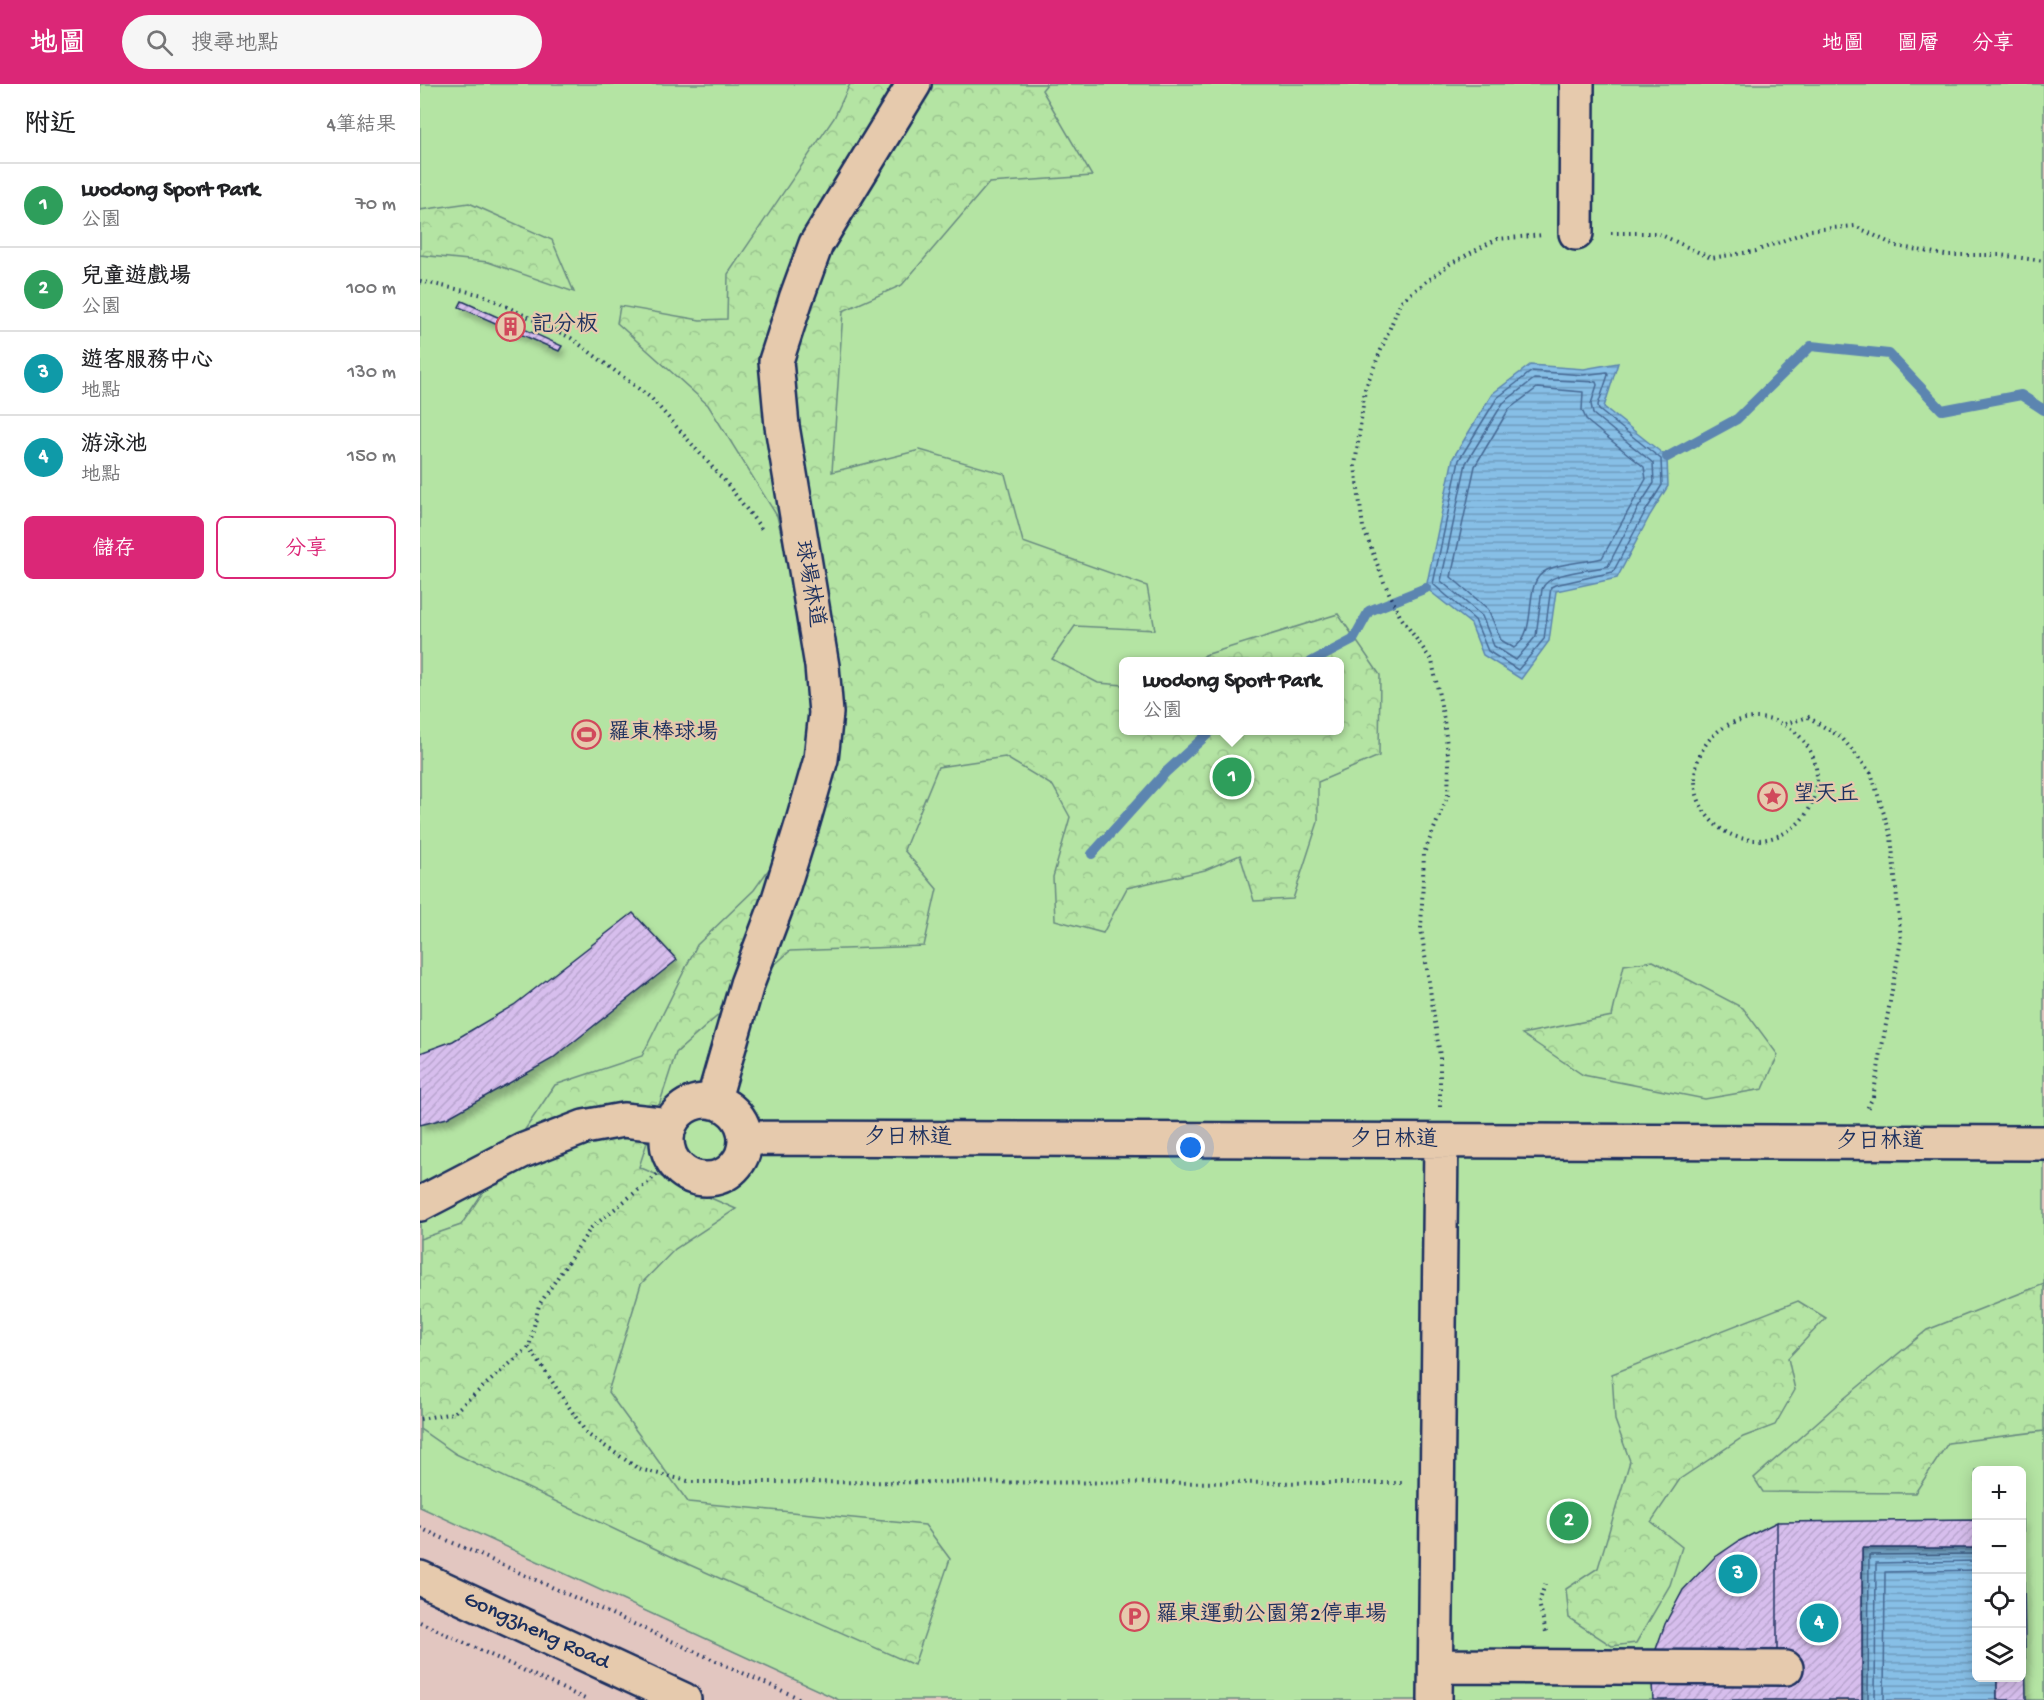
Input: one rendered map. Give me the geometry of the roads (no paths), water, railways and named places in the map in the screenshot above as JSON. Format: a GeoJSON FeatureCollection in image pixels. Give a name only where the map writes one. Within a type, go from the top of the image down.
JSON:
{"type":"FeatureCollection","features":[{"type":"Feature","properties":{"kind":"street","name":"球場林道"},"geometry":{"type":"LineString","coordinates":[[713,1102],[747,984],[779,899],[821,759],[826,713],[822,666],[782,426],[776,361],[816,244],[914,84]]}},
{"type":"Feature","properties":{"kind":"street"},"geometry":{"type":"LineString","coordinates":[[1576,232],[1577,84]]}},
{"type":"Feature","properties":{"kind":"street"},"geometry":{"type":"LineString","coordinates":[[699,1102],[713,1102],[725,1106],[735,1114],[742,1125],[745,1138],[744,1151],[729,1172],[718,1178],[694,1177],[682,1171],[673,1162],[667,1138],[670,1125],[677,1114],[687,1106],[699,1102]]}},
{"type":"Feature","properties":{"kind":"street"},"geometry":{"type":"LineString","coordinates":[[420,1204],[522,1151],[584,1127],[623,1120],[670,1125]]}},
{"type":"Feature","properties":{"kind":"street","name":"夕日林道"},"geometry":{"type":"LineString","coordinates":[[745,1138],[2044,1143]]}},
{"type":"Feature","properties":{"kind":"street"},"geometry":{"type":"LineString","coordinates":[[1435,1700],[1441,1141]]}},
{"type":"Feature","properties":{"kind":"street","name":"Gongzheng Road"},"geometry":{"type":"LineString","coordinates":[[420,1578],[684,1700]]}},
{"type":"Feature","properties":{"kind":"street"},"geometry":{"type":"LineString","coordinates":[[1436,1666],[1786,1668]]}},
{"type":"Feature","properties":{"kind":"water"},"geometry":{"type":"Polygon","coordinates":[[[1618,363],[1604,407],[1667,457],[1668,486],[1617,578],[1556,591],[1549,641],[1521,679],[1483,655],[1471,624],[1426,588],[1453,458],[1492,394],[1530,365],[1584,369],[1618,363]]]}},
{"type":"Feature","properties":{"kind":"water"},"geometry":{"type":"Polygon","coordinates":[[[1862,1548],[1972,1548],[1972,1682],[1997,1682],[1997,1700],[1862,1700],[1862,1548]]]}},
{"type":"Feature","properties":{"kind":"waterway"},"geometry":{"type":"LineString","coordinates":[[1667,457],[1737,419],[1811,346],[1889,354],[1942,410],[2021,395],[2044,410]]}},
{"type":"Feature","properties":{"kind":"waterway"},"geometry":{"type":"LineString","coordinates":[[1321,657],[1353,640],[1369,611],[1426,588]]}},
{"type":"Feature","properties":{"kind":"waterway"},"geometry":{"type":"LineString","coordinates":[[1092,854],[1166,772],[1207,735]]}},
{"type":"Feature","properties":{"kind":"place","name":"記分板"},"geometry":{"type":"Point","coordinates":[511,326]}},
{"type":"Feature","properties":{"kind":"place","name":"羅東棒球場"},"geometry":{"type":"Point","coordinates":[587,734]}},
{"type":"Feature","properties":{"kind":"place","name":"Luodong Sport Park"},"geometry":{"type":"Point","coordinates":[1232,777]}},
{"type":"Feature","properties":{"kind":"place","name":"望天丘"},"geometry":{"type":"Point","coordinates":[1772,796]}},
{"type":"Feature","properties":{"kind":"place","name":"兒童遊戲場"},"geometry":{"type":"Point","coordinates":[1569,1521]}},
{"type":"Feature","properties":{"kind":"place","name":"遊客服務中心"},"geometry":{"type":"Point","coordinates":[1738,1574]}},
{"type":"Feature","properties":{"kind":"place","name":"羅東運動公園第2停車場"},"geometry":{"type":"Point","coordinates":[1135,1616]}},
{"type":"Feature","properties":{"kind":"place","name":"游泳池"},"geometry":{"type":"Point","coordinates":[1819,1623]}}]}
